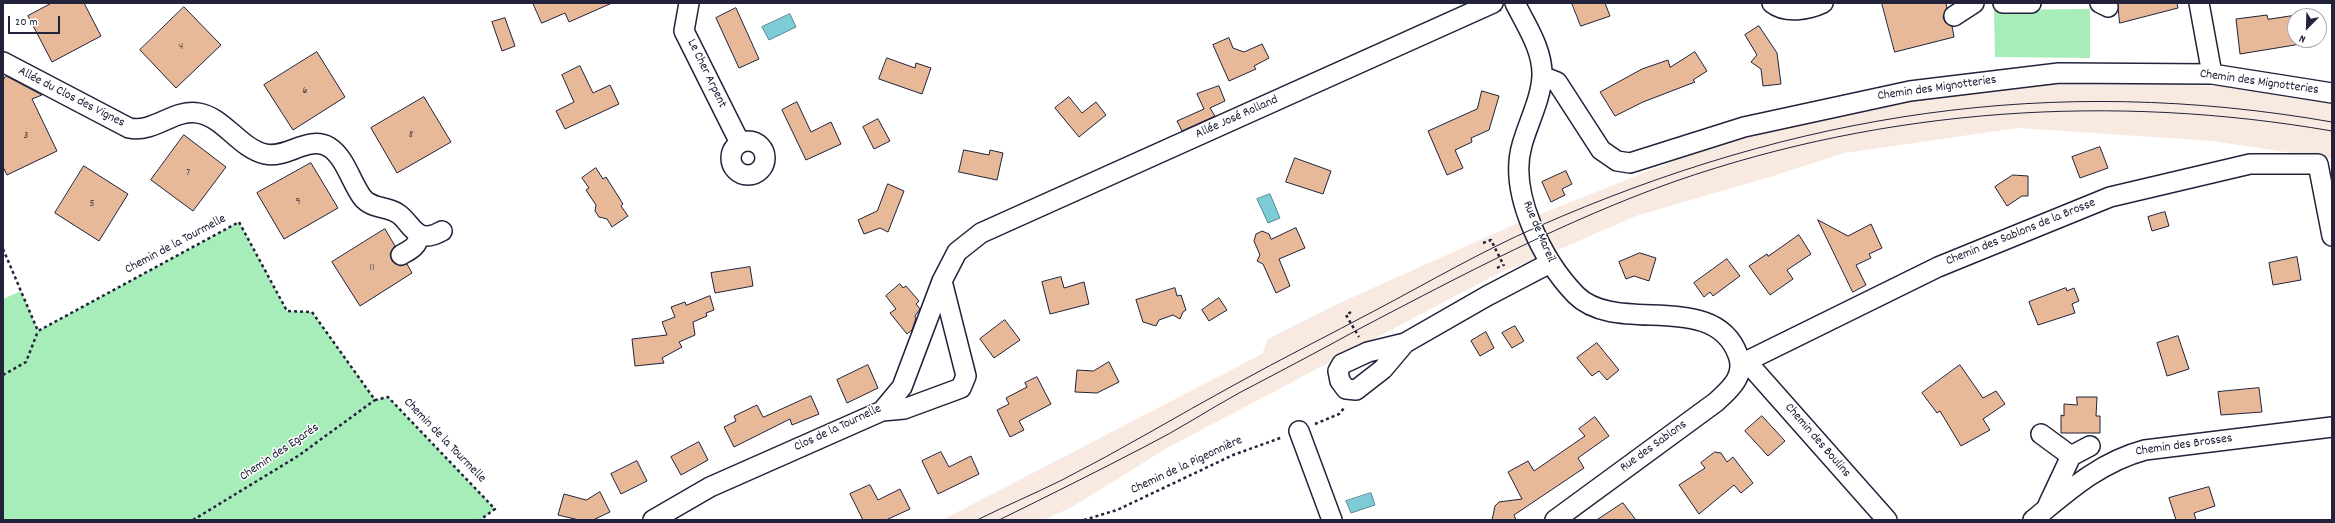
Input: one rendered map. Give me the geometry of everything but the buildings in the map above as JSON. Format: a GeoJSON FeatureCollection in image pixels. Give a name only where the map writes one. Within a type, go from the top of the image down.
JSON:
{"type":"FeatureCollection","features":[{"type":"Feature","properties":{"kind":"street","name":"Le Cher Arpent"},"geometry":{"type":"LineString","coordinates":[[689,3],[684,30],[740,143]]}},
{"type":"Feature","properties":{"kind":"street","name":"Allée José Rolland"},"geometry":{"type":"LineString","coordinates":[[981,233],[1493,3]]}},
{"type":"Feature","properties":{"kind":"street","name":"Rue de Mareil"},"geometry":{"type":"LineString","coordinates":[[1515,3],[1540,54],[1542,76],[1521,147],[1518,169],[1521,192],[1550,264],[1578,297],[1597,307],[1620,313],[1693,319],[1714,326],[1736,349],[1744,363]]}},
{"type":"Feature","properties":{"kind":"street"},"geometry":{"type":"LineString","coordinates":[[1772,3],[1780,9],[1810,9],[1823,3]]}},
{"type":"Feature","properties":{"kind":"street"},"geometry":{"type":"LineString","coordinates":[[1954,16],[1974,3]]}},
{"type":"Feature","properties":{"kind":"street"},"geometry":{"type":"LineString","coordinates":[[2003,3],[2031,3]]}},
{"type":"Feature","properties":{"kind":"street"},"geometry":{"type":"LineString","coordinates":[[2199,3],[2212,74]]}},
{"type":"Feature","properties":{"kind":"street","name":"Allée du Clos des Vignes"},"geometry":{"type":"LineString","coordinates":[[3,62],[129,128],[148,128],[181,114],[199,113],[216,121],[250,147],[265,154],[282,154],[310,143],[327,146],[338,157],[363,199],[375,206],[397,213],[419,234]]}},
{"type":"Feature","properties":{"kind":"street","name":"Chemin des Mignotteries"},"geometry":{"type":"LineString","coordinates":[[1542,76],[1557,82],[1601,150],[1616,161],[1630,163],[1744,127],[1910,91],[2059,73],[2212,74],[2332,93]]}},
{"type":"Feature","properties":{"kind":"street","name":"Chemin des Sablons de la Brosse"},"geometry":{"type":"LineString","coordinates":[[1744,363],[1938,267],[2110,197],[2250,164],[2318,164],[2332,236]]}},
{"type":"Feature","properties":{"kind":"street"},"geometry":{"type":"LineString","coordinates":[[401,255],[414,247],[419,240],[419,234],[428,236],[442,231]]}},
{"type":"Feature","properties":{"kind":"street","name":"Clos de la Tournelle"},"geometry":{"type":"LineString","coordinates":[[653,520],[710,487],[882,411],[902,386],[942,281],[957,252],[981,233]]}},
{"type":"Feature","properties":{"kind":"street"},"geometry":{"type":"LineString","coordinates":[[1405,343],[1383,368],[1365,385],[1356,390],[1352,390],[1346,389],[1340,382],[1338,371],[1342,364],[1372,351],[1405,343],[1512,283],[1550,264]]}},
{"type":"Feature","properties":{"kind":"street"},"geometry":{"type":"LineString","coordinates":[[882,411],[904,409],[961,388],[966,376],[942,281]]}},
{"type":"Feature","properties":{"kind":"street","name":"Rue des Sablons"},"geometry":{"type":"LineString","coordinates":[[1555,520],[1716,402],[1731,388],[1744,363]]}},
{"type":"Feature","properties":{"kind":"street","name":"Chemin des Boulins"},"geometry":{"type":"LineString","coordinates":[[1744,363],[1887,520]]}},
{"type":"Feature","properties":{"kind":"street","name":"Chemin des Brosses"},"geometry":{"type":"LineString","coordinates":[[2039,515],[2085,477],[2124,456],[2145,450],[2332,427]]}},
{"type":"Feature","properties":{"kind":"street"},"geometry":{"type":"LineString","coordinates":[[1299,431],[1332,520]]}},
{"type":"Feature","properties":{"kind":"street"},"geometry":{"type":"LineString","coordinates":[[2041,434],[2071,456]]}},
{"type":"Feature","properties":{"kind":"street"},"geometry":{"type":"LineString","coordinates":[[2039,515],[2071,456],[2090,446]]}},
{"type":"Feature","properties":{"kind":"path","name":"Chemin de la Tourmelle"},"geometry":{"type":"LineString","coordinates":[[38,331],[239,222],[287,311],[312,312],[375,400],[388,397],[495,509],[480,520]]}},
{"type":"Feature","properties":{"kind":"path"},"geometry":{"type":"LineString","coordinates":[[1483,243],[1491,240],[1512,283]]}},
{"type":"Feature","properties":{"kind":"path"},"geometry":{"type":"LineString","coordinates":[[3,249],[38,331],[26,362],[3,375]]}},
{"type":"Feature","properties":{"kind":"path"},"geometry":{"type":"LineString","coordinates":[[1497,268],[1504,265]]}},
{"type":"Feature","properties":{"kind":"path"},"geometry":{"type":"LineString","coordinates":[[1351,312],[1346,315],[1360,340],[1365,337]]}},
{"type":"Feature","properties":{"kind":"path","name":"Chemin de la Pigeonnière"},"geometry":{"type":"LineString","coordinates":[[1084,520],[1117,510],[1233,455],[1299,431],[1339,414],[1344,409],[1352,390]]}},
{"type":"Feature","properties":{"kind":"path","name":"Chemin des Egarés"},"geometry":{"type":"LineString","coordinates":[[193,520],[298,456],[375,400]]}},
{"type":"Feature","properties":{"kind":"shaded area"},"geometry":{"type":"Polygon","coordinates":[[[2063,80],[2268,88],[2332,103],[2332,159],[2212,141],[2018,128],[1844,153],[1773,176],[1636,216],[1558,250],[1499,273],[1167,448],[1072,507],[1044,520],[942,520],[1262,354],[1268,339],[1335,305],[1518,223],[1749,131],[1913,96],[2063,80]]]}},
{"type":"Feature","properties":{"kind":"green space"},"geometry":{"type":"Polygon","coordinates":[[[2090,9],[2090,58],[1995,57],[1994,10],[2090,9]]]}},
{"type":"Feature","properties":{"kind":"green space"},"geometry":{"type":"Polygon","coordinates":[[[239,222],[287,311],[312,312],[375,400],[388,397],[495,509],[480,520],[3,520],[3,299],[21,291],[38,331],[239,222]]]}},
{"type":"Feature","properties":{"kind":"water"},"geometry":{"type":"Polygon","coordinates":[[[790,14],[796,27],[769,40],[762,27],[790,14]]]}},
{"type":"Feature","properties":{"kind":"water"},"geometry":{"type":"Polygon","coordinates":[[[1270,194],[1280,218],[1268,223],[1257,199],[1270,194]]]}},
{"type":"Feature","properties":{"kind":"water"},"geometry":{"type":"Polygon","coordinates":[[[1371,493],[1375,505],[1351,513],[1346,501],[1371,493]]]}},
{"type":"Feature","properties":{"kind":"tram line"},"geometry":{"type":"LineString","coordinates":[[977,520],[1084,469],[1252,375],[1516,236],[1634,188],[1731,156],[1829,131],[1927,113],[2026,104],[2126,102],[2228,108],[2332,122]]}},
{"type":"Feature","properties":{"kind":"tram line"},"geometry":{"type":"LineString","coordinates":[[999,520],[1158,440],[1239,393],[1515,249],[1635,196],[1676,181],[1756,156],[1837,137],[1919,123],[2001,114],[2084,111],[2167,113],[2250,119],[2332,131]]}}]}
